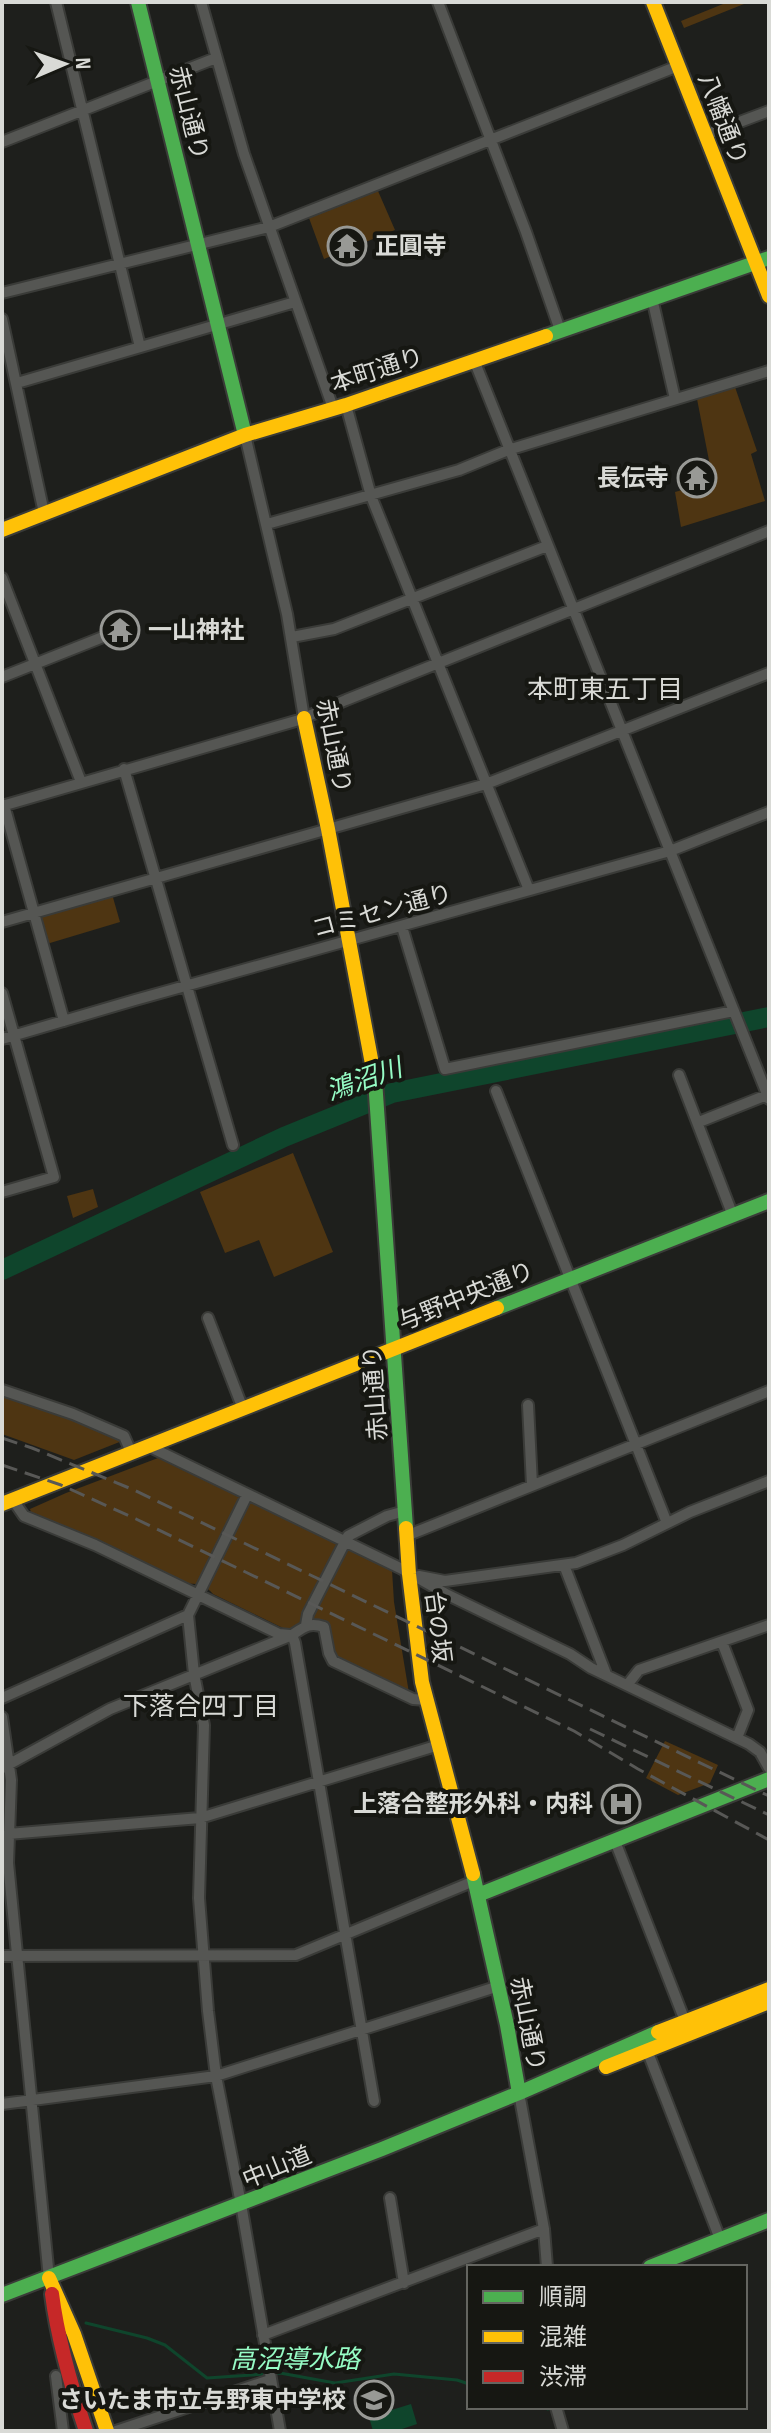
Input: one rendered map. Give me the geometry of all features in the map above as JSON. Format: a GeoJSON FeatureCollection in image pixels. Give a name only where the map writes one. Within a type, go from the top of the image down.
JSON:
{"type":"FeatureCollection","features":[{"type":"Feature","properties":{"kind":"main road","name":"赤山通り"},"geometry":{"type":"LineString","coordinates":[[138,2],[245,435]]}},
{"type":"Feature","properties":{"kind":"main road","name":"八幡通り"},"geometry":{"type":"LineString","coordinates":[[653,2],[705,135],[762,260],[769,296]]}},
{"type":"Feature","properties":{"kind":"main road","name":"本町通り"},"geometry":{"type":"LineString","coordinates":[[2,530],[245,435],[340,406],[762,260]]}},
{"type":"Feature","properties":{"kind":"main road","name":"赤山通り"},"geometry":{"type":"LineString","coordinates":[[304,718],[377,1088],[405,1511]]}},
{"type":"Feature","properties":{"kind":"main road","name":"与野中央通り"},"geometry":{"type":"LineString","coordinates":[[7,1502],[769,1201]]}},
{"type":"Feature","properties":{"kind":"main road","name":"台の坂"},"geometry":{"type":"LineString","coordinates":[[405,1511],[422,1682],[439,1745]]}},
{"type":"Feature","properties":{"kind":"main road","name":"赤山通り"},"geometry":{"type":"LineString","coordinates":[[439,1745],[499,1986],[519,2093]]}},
{"type":"Feature","properties":{"kind":"main road"},"geometry":{"type":"LineString","coordinates":[[476,1888],[615,1841],[769,1779]]}},
{"type":"Feature","properties":{"kind":"main road","name":"中山道"},"geometry":{"type":"LineString","coordinates":[[2,2295],[241,2204],[769,1989]]}},
{"type":"Feature","properties":{"kind":"main road","name":"中山道"},"geometry":{"type":"LineString","coordinates":[[519,2093],[548,2088],[769,2002]]}},
{"type":"Feature","properties":{"kind":"main road"},"geometry":{"type":"LineString","coordinates":[[655,2265],[769,2220]]}},
{"type":"Feature","properties":{"kind":"main road"},"geometry":{"type":"LineString","coordinates":[[49,2278],[68,2376],[86,2431]]}},
{"type":"Feature","properties":{"kind":"main road"},"geometry":{"type":"LineString","coordinates":[[49,2278],[74,2334],[107,2431]]}},
{"type":"Feature","properties":{"kind":"street"},"geometry":{"type":"LineString","coordinates":[[56,2],[140,347]]}},
{"type":"Feature","properties":{"kind":"street"},"geometry":{"type":"LineString","coordinates":[[201,2],[244,154],[295,302],[340,406],[371,496],[529,890]]}},
{"type":"Feature","properties":{"kind":"street"},"geometry":{"type":"LineString","coordinates":[[438,2],[560,330]]}},
{"type":"Feature","properties":{"kind":"street"},"geometry":{"type":"LineString","coordinates":[[2,142],[216,58]]}},
{"type":"Feature","properties":{"kind":"street"},"geometry":{"type":"LineString","coordinates":[[2,293],[269,227],[678,66]]}},
{"type":"Feature","properties":{"kind":"street"},"geometry":{"type":"LineString","coordinates":[[705,135],[769,111]]}},
{"type":"Feature","properties":{"kind":"street"},"geometry":{"type":"LineString","coordinates":[[652,298],[675,399]]}},
{"type":"Feature","properties":{"kind":"street"},"geometry":{"type":"LineString","coordinates":[[17,383],[295,302]]}},
{"type":"Feature","properties":{"kind":"street"},"geometry":{"type":"LineString","coordinates":[[2,319],[44,513]]}},
{"type":"Feature","properties":{"kind":"street"},"geometry":{"type":"LineString","coordinates":[[474,360],[768,1097],[699,1122]]}},
{"type":"Feature","properties":{"kind":"street"},"geometry":{"type":"LineString","coordinates":[[267,524],[459,470],[508,450],[769,371]]}},
{"type":"Feature","properties":{"kind":"street","name":"赤山通り"},"geometry":{"type":"LineString","coordinates":[[245,435],[292,637],[304,718]]}},
{"type":"Feature","properties":{"kind":"street"},"geometry":{"type":"LineString","coordinates":[[64,1021],[3,805],[304,718],[769,531]]}},
{"type":"Feature","properties":{"kind":"street"},"geometry":{"type":"LineString","coordinates":[[292,637],[334,629],[547,546]]}},
{"type":"Feature","properties":{"kind":"street"},"geometry":{"type":"LineString","coordinates":[[2,578],[81,782]]}},
{"type":"Feature","properties":{"kind":"street"},"geometry":{"type":"LineString","coordinates":[[2,677],[108,635]]}},
{"type":"Feature","properties":{"kind":"street"},"geometry":{"type":"LineString","coordinates":[[2,922],[486,784],[769,673]]}},
{"type":"Feature","properties":{"kind":"street"},"geometry":{"type":"LineString","coordinates":[[124,769],[233,1145]]}},
{"type":"Feature","properties":{"kind":"street","name":"コミセン通り"},"geometry":{"type":"LineString","coordinates":[[2,1039],[670,851],[769,812]]}},
{"type":"Feature","properties":{"kind":"street"},"geometry":{"type":"LineString","coordinates":[[402,927],[445,1069],[734,1012]]}},
{"type":"Feature","properties":{"kind":"street"},"geometry":{"type":"LineString","coordinates":[[2,993],[54,1177],[2,1192]]}},
{"type":"Feature","properties":{"kind":"street"},"geometry":{"type":"LineString","coordinates":[[679,1075],[733,1216]]}},
{"type":"Feature","properties":{"kind":"street"},"geometry":{"type":"LineString","coordinates":[[496,1091],[667,1523]]}},
{"type":"Feature","properties":{"kind":"street"},"geometry":{"type":"LineString","coordinates":[[208,1318],[243,1409]]}},
{"type":"Feature","properties":{"kind":"street"},"geometry":{"type":"LineString","coordinates":[[2,1390],[73,1414],[124,1436],[131,1452]]}},
{"type":"Feature","properties":{"kind":"street"},"geometry":{"type":"LineString","coordinates":[[406,1536],[769,1391]]}},
{"type":"Feature","properties":{"kind":"street"},"geometry":{"type":"LineString","coordinates":[[528,1405],[532,1485]]}},
{"type":"Feature","properties":{"kind":"street"},"geometry":{"type":"LineString","coordinates":[[148,1446],[400,1568],[737,1738],[756,1748],[769,1768]]}},
{"type":"Feature","properties":{"kind":"street"},"geometry":{"type":"LineString","coordinates":[[409,1574],[445,1581],[576,1563],[623,1545],[667,1523],[768,1486]]}},
{"type":"Feature","properties":{"kind":"street"},"geometry":{"type":"LineString","coordinates":[[247,1495],[188,1615],[194,1674],[204,1725],[199,1898],[202,1954],[216,2076],[280,2431]]}},
{"type":"Feature","properties":{"kind":"street"},"geometry":{"type":"LineString","coordinates":[[7,1502],[24,1516],[95,1545],[279,1634],[292,1635]]}},
{"type":"Feature","properties":{"kind":"street"},"geometry":{"type":"LineString","coordinates":[[306,1625],[308,1614],[348,1536],[387,1516],[405,1511]]}},
{"type":"Feature","properties":{"kind":"street"},"geometry":{"type":"LineString","coordinates":[[564,1565],[606,1674]]}},
{"type":"Feature","properties":{"kind":"street"},"geometry":{"type":"LineString","coordinates":[[2,1698],[188,1615]]}},
{"type":"Feature","properties":{"kind":"street"},"geometry":{"type":"LineString","coordinates":[[6,1767],[110,1709],[292,1635],[306,1625],[324,1627],[333,1661],[413,1699],[427,1700]]}},
{"type":"Feature","properties":{"kind":"street"},"geometry":{"type":"LineString","coordinates":[[628,1684],[639,1670],[769,1625]]}},
{"type":"Feature","properties":{"kind":"street"},"geometry":{"type":"LineString","coordinates":[[292,1635],[374,2101]]}},
{"type":"Feature","properties":{"kind":"street"},"geometry":{"type":"LineString","coordinates":[[722,1642],[748,1710],[737,1738]]}},
{"type":"Feature","properties":{"kind":"street"},"geometry":{"type":"LineString","coordinates":[[2,1717],[6,1767],[11,1780],[8,1863],[49,2278]]}},
{"type":"Feature","properties":{"kind":"street"},"geometry":{"type":"LineString","coordinates":[[8,1834],[200,1818],[439,1745]]}},
{"type":"Feature","properties":{"kind":"street"},"geometry":{"type":"LineString","coordinates":[[615,1841],[685,2021]]}},
{"type":"Feature","properties":{"kind":"street"},"geometry":{"type":"LineString","coordinates":[[2,1956],[296,1955],[344,1934],[476,1888]]}},
{"type":"Feature","properties":{"kind":"street"},"geometry":{"type":"LineString","coordinates":[[2,2104],[216,2076],[499,1986]]}},
{"type":"Feature","properties":{"kind":"street"},"geometry":{"type":"LineString","coordinates":[[647,2050],[720,2239]]}},
{"type":"Feature","properties":{"kind":"street","name":"赤山通り"},"geometry":{"type":"LineString","coordinates":[[519,2093],[544,2229],[547,2265]]}},
{"type":"Feature","properties":{"kind":"street"},"geometry":{"type":"LineString","coordinates":[[390,2198],[404,2283]]}},
{"type":"Feature","properties":{"kind":"street"},"geometry":{"type":"LineString","coordinates":[[263,2335],[544,2229]]}},
{"type":"Feature","properties":{"kind":"street"},"geometry":{"type":"LineString","coordinates":[[116,2431],[269,2375]]}},
{"type":"Feature","properties":{"kind":"street"},"geometry":{"type":"LineString","coordinates":[[56,2376],[63,2431]]}},
{"type":"Feature","properties":{"kind":"street"},"geometry":{"type":"LineString","coordinates":[[557,2409],[563,2431]]}},
{"type":"Feature","properties":{"kind":"shaded area"},"geometry":{"type":"Polygon","coordinates":[[[728,2],[749,2],[684,28],[681,21],[728,2]]]}},
{"type":"Feature","properties":{"kind":"shaded area"},"geometry":{"type":"Polygon","coordinates":[[[378,191],[395,230],[324,259],[309,218],[378,191]]]}},
{"type":"Feature","properties":{"kind":"shaded area"},"geometry":{"type":"Polygon","coordinates":[[[735,387],[757,451],[751,454],[765,501],[681,527],[675,492],[713,481],[697,399],[735,387]]]}},
{"type":"Feature","properties":{"kind":"shaded area"},"geometry":{"type":"Polygon","coordinates":[[[112,894],[120,922],[50,943],[45,941],[39,918],[41,914],[112,894]]]}},
{"type":"Feature","properties":{"kind":"shaded area"},"geometry":{"type":"Polygon","coordinates":[[[293,1153],[333,1252],[274,1277],[259,1240],[225,1253],[200,1192],[293,1153]]]}},
{"type":"Feature","properties":{"kind":"shaded area"},"geometry":{"type":"Polygon","coordinates":[[[93,1189],[98,1207],[73,1218],[67,1196],[93,1189]]]}},
{"type":"Feature","properties":{"kind":"shaded area"},"geometry":{"type":"Polygon","coordinates":[[[2,1393],[106,1431],[122,1441],[74,1460],[2,1434],[2,1393]]]}},
{"type":"Feature","properties":{"kind":"shaded area"},"geometry":{"type":"Polygon","coordinates":[[[158,1458],[392,1570],[409,1693],[341,1660],[333,1652],[327,1623],[307,1619],[298,1627],[287,1630],[202,1586],[189,1584],[31,1512],[30,1509],[66,1493],[158,1458]]]}},
{"type":"Feature","properties":{"kind":"shaded area"},"geometry":{"type":"Polygon","coordinates":[[[665,1741],[718,1765],[710,1783],[678,1795],[646,1778],[665,1741]]]}},
{"type":"Feature","properties":{"kind":"shaded area"},"geometry":{"type":"Polygon","coordinates":[[[411,2404],[417,2424],[396,2431],[373,2431],[369,2417],[411,2404]]]}},
{"type":"Feature","properties":{"kind":"waterway","name":"鴻沼川"},"geometry":{"type":"LineString","coordinates":[[2,1270],[284,1137],[392,1093],[769,1017]]}},
{"type":"Feature","properties":{"kind":"waterway","name":"高沼導水路"},"geometry":{"type":"LineString","coordinates":[[86,2323],[165,2345],[207,2378],[280,2373],[335,2383],[394,2374],[467,2383]]}},
{"type":"Feature","properties":{"kind":"railway"},"geometry":{"type":"LineString","coordinates":[[2,1438],[134,1490],[769,1796]]}},
{"type":"Feature","properties":{"kind":"railway"},"geometry":{"type":"LineString","coordinates":[[2,1465],[61,1485],[136,1519],[574,1731],[769,1840]]}},
{"type":"Feature","properties":{"kind":"railway"},"geometry":{"type":"LineString","coordinates":[[590,1729],[769,1815]]}},
{"type":"Feature","properties":{"kind":"traffic: fast"},"geometry":{"type":"LineString","coordinates":[[138,2],[245,435]]}},
{"type":"Feature","properties":{"kind":"traffic: fast"},"geometry":{"type":"LineString","coordinates":[[546,336],[769,258]]}},
{"type":"Feature","properties":{"kind":"traffic: fast"},"geometry":{"type":"LineString","coordinates":[[375,1080],[406,1528]]}},
{"type":"Feature","properties":{"kind":"traffic: fast"},"geometry":{"type":"LineString","coordinates":[[497,1308],[769,1201]]}},
{"type":"Feature","properties":{"kind":"traffic: fast"},"geometry":{"type":"LineString","coordinates":[[478,1895],[769,1779]]}},
{"type":"Feature","properties":{"kind":"traffic: fast"},"geometry":{"type":"LineString","coordinates":[[473,1874],[519,2093]]}},
{"type":"Feature","properties":{"kind":"traffic: fast"},"geometry":{"type":"LineString","coordinates":[[2,2295],[382,2149],[658,2032]]}},
{"type":"Feature","properties":{"kind":"traffic: fast"},"geometry":{"type":"LineString","coordinates":[[655,2265],[769,2220]]}},
{"type":"Feature","properties":{"kind":"traffic: slow"},"geometry":{"type":"LineString","coordinates":[[653,2],[769,296]]}},
{"type":"Feature","properties":{"kind":"traffic: slow"},"geometry":{"type":"LineString","coordinates":[[2,530],[245,435],[346,405],[546,336]]}},
{"type":"Feature","properties":{"kind":"traffic: slow"},"geometry":{"type":"LineString","coordinates":[[304,718],[375,1080]]}},
{"type":"Feature","properties":{"kind":"traffic: slow"},"geometry":{"type":"LineString","coordinates":[[2,1504],[497,1308]]}},
{"type":"Feature","properties":{"kind":"traffic: slow"},"geometry":{"type":"LineString","coordinates":[[406,1528],[422,1682],[473,1874]]}},
{"type":"Feature","properties":{"kind":"traffic: slow"},"geometry":{"type":"LineString","coordinates":[[658,2032],[769,1989]]}},
{"type":"Feature","properties":{"kind":"traffic: slow"},"geometry":{"type":"LineString","coordinates":[[606,2067],[769,2002]]}},
{"type":"Feature","properties":{"kind":"traffic: slow"},"geometry":{"type":"LineString","coordinates":[[49,2278],[74,2334],[107,2431]]}},
{"type":"Feature","properties":{"kind":"traffic: jam"},"geometry":{"type":"LineString","coordinates":[[52,2294],[66,2363],[86,2431]]}},
{"type":"Feature","properties":{"kind":"place","name":"正圓寺"},"geometry":{"type":"Point","coordinates":[347,246]}},
{"type":"Feature","properties":{"kind":"place","name":"長伝寺"},"geometry":{"type":"Point","coordinates":[697,478]}},
{"type":"Feature","properties":{"kind":"place","name":"一山神社"},"geometry":{"type":"Point","coordinates":[120,630]}},
{"type":"Feature","properties":{"kind":"place","name":"上落合整形外科・内科"},"geometry":{"type":"Point","coordinates":[621,1804]}},
{"type":"Feature","properties":{"kind":"place","name":"さいたま市立与野東中学校"},"geometry":{"type":"Point","coordinates":[374,2400]}},
{"type":"Feature","properties":{"kind":"district","name":"本町東五丁目"},"geometry":{"type":"Point","coordinates":[605,689]}},
{"type":"Feature","properties":{"kind":"district","name":"下落合四丁目"},"geometry":{"type":"Point","coordinates":[201,1706]}}]}
